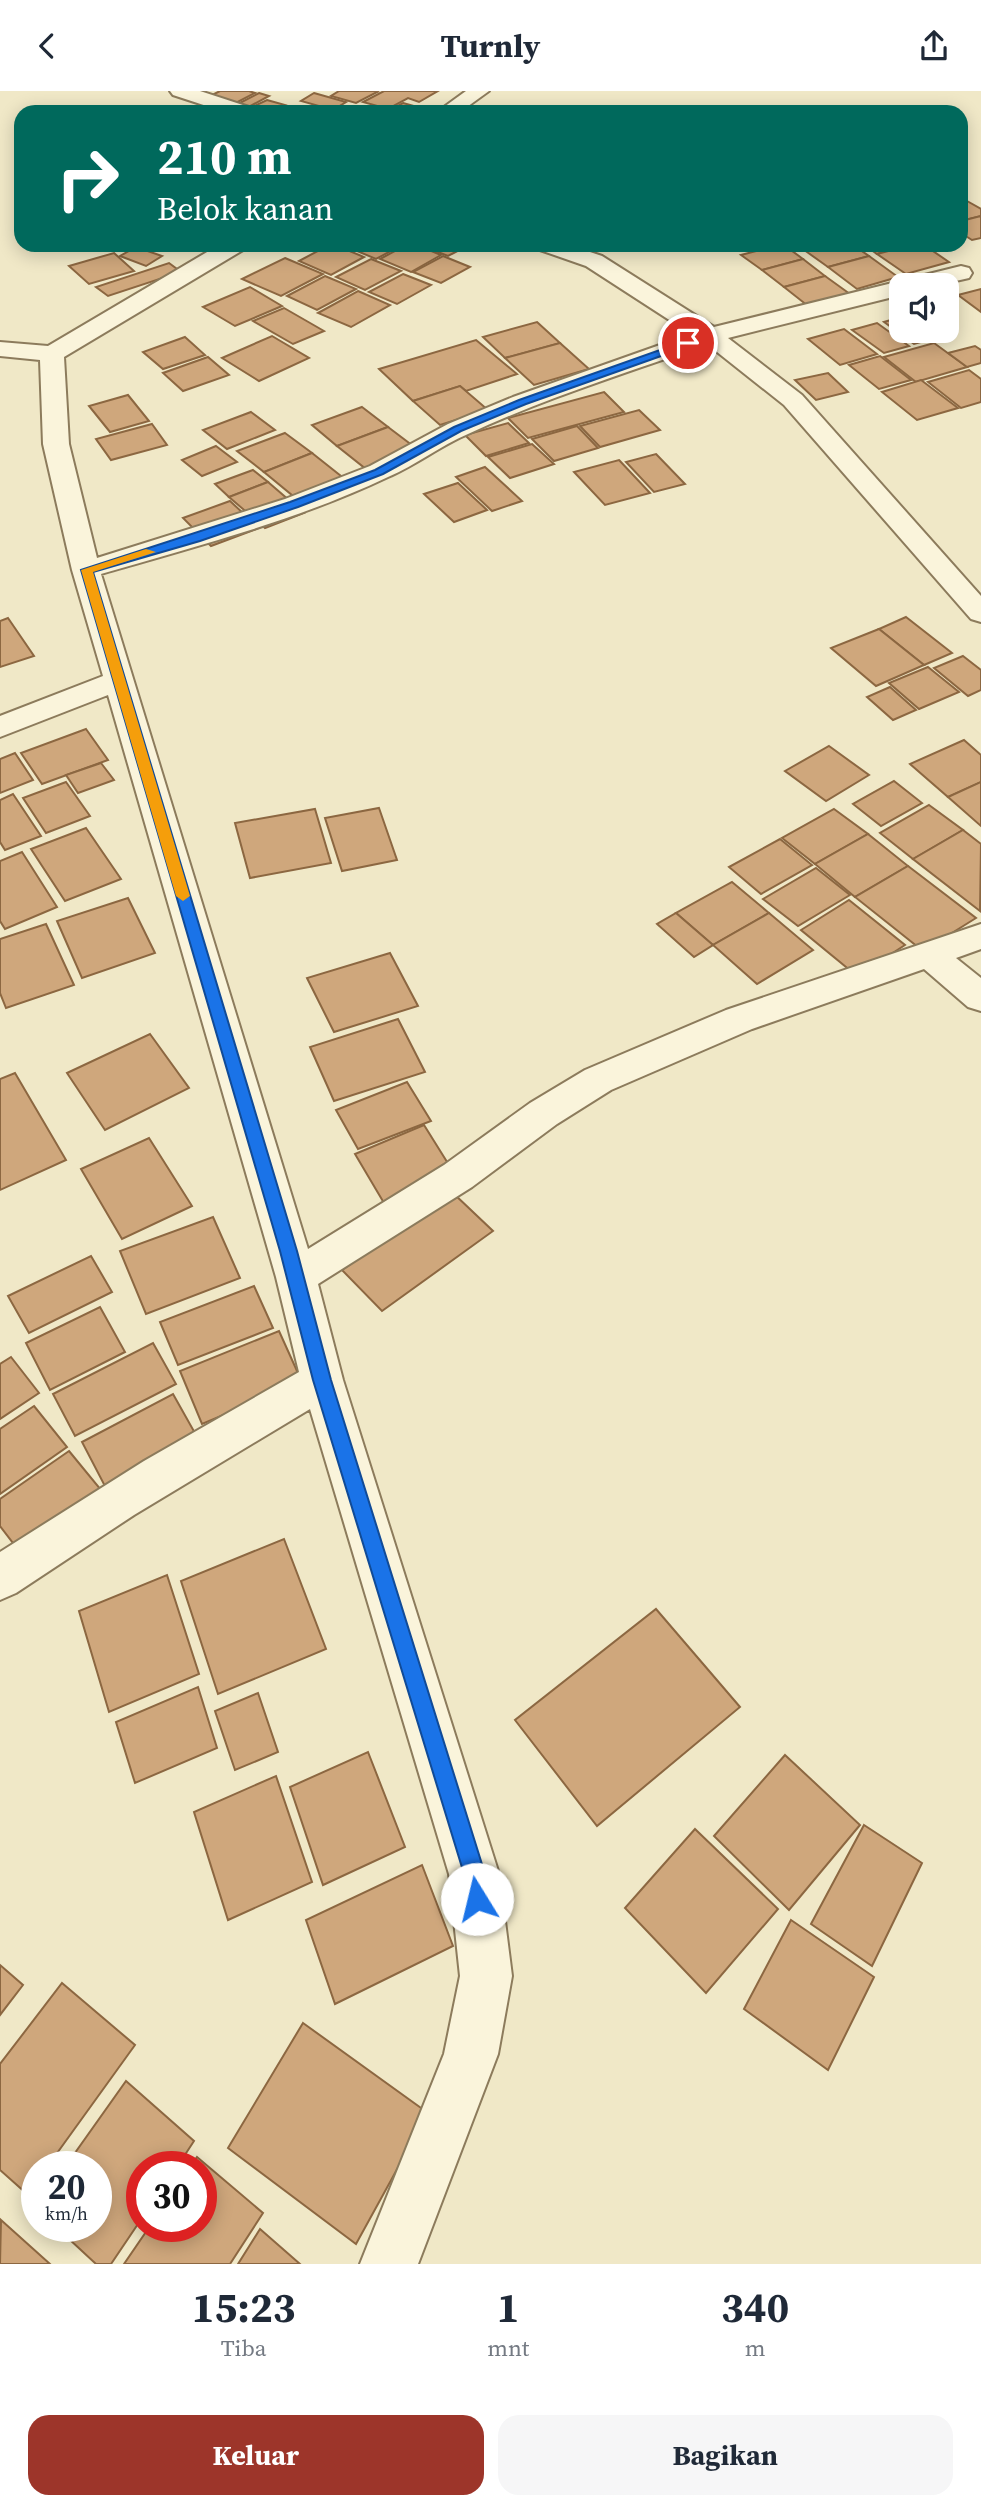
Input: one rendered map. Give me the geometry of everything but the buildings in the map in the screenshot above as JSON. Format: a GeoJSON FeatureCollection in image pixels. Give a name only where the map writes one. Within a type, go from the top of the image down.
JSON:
{"type":"FeatureCollection","features":[{"type":"Feature","properties":{"kind":"street"},"geometry":{"type":"LineString","coordinates":[[180,91],[223,105]]}},
{"type":"Feature","properties":{"kind":"street"},"geometry":{"type":"LineString","coordinates":[[458,105],[479,91]]}},
{"type":"Feature","properties":{"kind":"street"},"geometry":{"type":"LineString","coordinates":[[0,349],[52,354],[223,252]]}},
{"type":"Feature","properties":{"kind":"street"},"geometry":{"type":"LineString","coordinates":[[568,252],[594,261],[710,335],[793,400],[981,613]]}},
{"type":"Feature","properties":{"kind":"street"},"geometry":{"type":"LineString","coordinates":[[86,570],[196,538],[294,505],[379,472],[457,429],[522,402],[710,335],[889,291]]}},
{"type":"Feature","properties":{"kind":"street"},"geometry":{"type":"LineString","coordinates":[[52,354],[56,445],[86,570],[296,1277],[322,1380],[474,1874],[486,1976],[471,2054],[390,2264]]}},
{"type":"Feature","properties":{"kind":"street"},"geometry":{"type":"LineString","coordinates":[[0,727],[120,680]]}},
{"type":"Feature","properties":{"kind":"street"},"geometry":{"type":"LineString","coordinates":[[296,1277],[460,1175],[540,1115],[597,1080],[679,1043],[777,1004],[981,936]]}},
{"type":"Feature","properties":{"kind":"street"},"geometry":{"type":"LineString","coordinates":[[929,954],[981,998]]}},
{"type":"Feature","properties":{"kind":"street"},"geometry":{"type":"LineString","coordinates":[[0,1578],[65,1533],[173,1466],[322,1380]]}},
{"type":"Feature","properties":{"kind":"slow traffic"},"geometry":{"type":"LineString","coordinates":[[150,552],[86,570],[183,896]]}},
{"type":"Feature","properties":{"kind":"route"},"geometry":{"type":"LineString","coordinates":[[477,1899],[474,1874],[322,1380],[296,1277],[86,570],[196,538],[294,505],[379,472],[457,429],[522,402],[688,343]]}}]}
